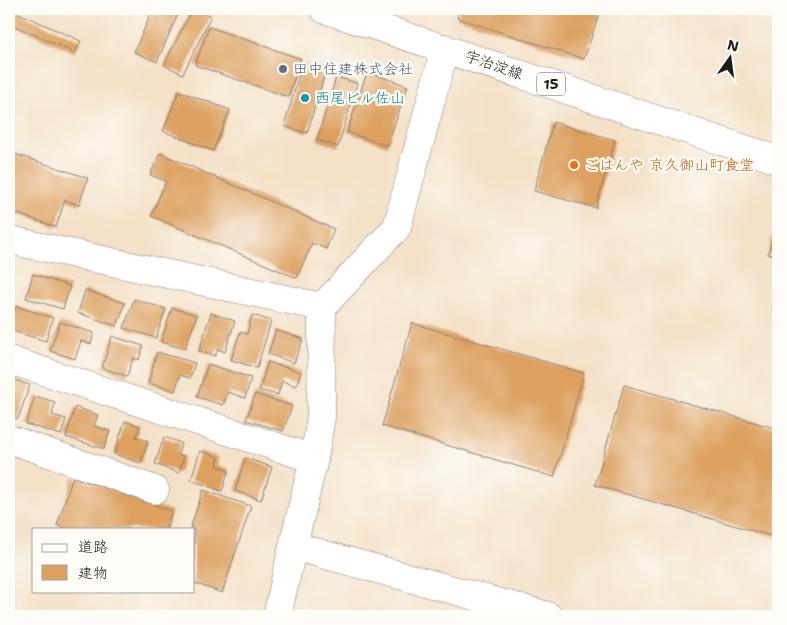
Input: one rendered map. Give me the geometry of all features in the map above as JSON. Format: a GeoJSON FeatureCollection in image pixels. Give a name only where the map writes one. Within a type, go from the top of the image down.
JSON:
{"type":"FeatureCollection","features":[{"type":"Feature","properties":{"kind":"street","name":"宇治淀線"},"geometry":{"type":"LineString","coordinates":[[324,9],[778,160]]}},
{"type":"Feature","properties":{"kind":"street"},"geometry":{"type":"LineString","coordinates":[[278,616],[292,546],[314,459],[321,417],[322,307],[397,227],[445,48]]}},
{"type":"Feature","properties":{"kind":"street"},"geometry":{"type":"LineString","coordinates":[[11,247],[322,307]]}},
{"type":"Feature","properties":{"kind":"street"},"geometry":{"type":"LineString","coordinates":[[9,360],[314,459]]}},
{"type":"Feature","properties":{"kind":"street"},"geometry":{"type":"LineString","coordinates":[[9,439],[155,490]]}},
{"type":"Feature","properties":{"kind":"street"},"geometry":{"type":"LineString","coordinates":[[292,546],[548,616]]}},
{"type":"Feature","properties":{"kind":"building"},"geometry":{"type":"Polygon","coordinates":[[[153,9],[163,9],[178,14],[157,62],[134,52],[153,9]]]}},
{"type":"Feature","properties":{"kind":"building"},"geometry":{"type":"Polygon","coordinates":[[[192,9],[197,9],[211,16],[183,74],[164,65],[192,9]]]}},
{"type":"Feature","properties":{"kind":"building"},"geometry":{"type":"Polygon","coordinates":[[[460,9],[601,9],[584,59],[457,18],[460,9]]]}},
{"type":"Feature","properties":{"kind":"building"},"geometry":{"type":"Polygon","coordinates":[[[16,12],[81,41],[75,53],[10,24],[16,12]]]}},
{"type":"Feature","properties":{"kind":"building"},"geometry":{"type":"Polygon","coordinates":[[[209,27],[301,59],[288,97],[195,65],[209,27]]]}},
{"type":"Feature","properties":{"kind":"building","name":"西尾ビル佐山"},"geometry":{"type":"Polygon","coordinates":[[[303,63],[326,70],[307,133],[284,126],[303,63]]]}},
{"type":"Feature","properties":{"kind":"building"},"geometry":{"type":"Polygon","coordinates":[[[367,72],[408,86],[387,146],[347,132],[367,72]]]}},
{"type":"Feature","properties":{"kind":"building"},"geometry":{"type":"Polygon","coordinates":[[[336,77],[357,83],[338,147],[317,140],[336,77]]]}},
{"type":"Feature","properties":{"kind":"building"},"geometry":{"type":"Polygon","coordinates":[[[179,91],[230,110],[213,151],[163,131],[179,91]]]}},
{"type":"Feature","properties":{"kind":"building","name":"ごはんや 京久御山町食堂"},"geometry":{"type":"Polygon","coordinates":[[[553,122],[615,140],[596,208],[534,191],[553,122]]]}},
{"type":"Feature","properties":{"kind":"building"},"geometry":{"type":"Polygon","coordinates":[[[9,152],[88,178],[79,205],[65,200],[56,227],[9,211],[9,152]]]}},
{"type":"Feature","properties":{"kind":"building"},"geometry":{"type":"Polygon","coordinates":[[[160,153],[334,229],[326,249],[312,243],[297,278],[151,216],[166,181],[150,175],[160,153]]]}},
{"type":"Feature","properties":{"kind":"building"},"geometry":{"type":"Polygon","coordinates":[[[778,218],[778,256],[768,254],[778,218]]]}},
{"type":"Feature","properties":{"kind":"building"},"geometry":{"type":"Polygon","coordinates":[[[33,274],[70,286],[63,309],[26,298],[33,274]]]}},
{"type":"Feature","properties":{"kind":"building"},"geometry":{"type":"Polygon","coordinates":[[[778,289],[778,311],[772,310],[778,289]]]}},
{"type":"Feature","properties":{"kind":"building"},"geometry":{"type":"Polygon","coordinates":[[[85,290],[125,303],[117,326],[78,313],[85,290]]]}},
{"type":"Feature","properties":{"kind":"building"},"geometry":{"type":"Polygon","coordinates":[[[134,299],[166,309],[156,338],[124,328],[134,299]]]}},
{"type":"Feature","properties":{"kind":"building"},"geometry":{"type":"Polygon","coordinates":[[[16,306],[53,318],[46,341],[9,330],[16,306]]]}},
{"type":"Feature","properties":{"kind":"building"},"geometry":{"type":"Polygon","coordinates":[[[172,308],[197,315],[185,349],[161,342],[172,308]]]}},
{"type":"Feature","properties":{"kind":"building"},"geometry":{"type":"Polygon","coordinates":[[[211,313],[235,321],[225,352],[218,349],[215,356],[199,351],[211,313]]]}},
{"type":"Feature","properties":{"kind":"building"},"geometry":{"type":"Polygon","coordinates":[[[252,315],[271,321],[257,368],[231,360],[240,332],[247,334],[252,315]]]}},
{"type":"Feature","properties":{"kind":"building"},"geometry":{"type":"Polygon","coordinates":[[[60,322],[94,333],[91,344],[81,341],[75,359],[50,351],[60,322]]]}},
{"type":"Feature","properties":{"kind":"building"},"geometry":{"type":"Polygon","coordinates":[[[412,323],[584,373],[554,477],[382,426],[412,323]]]}},
{"type":"Feature","properties":{"kind":"building"},"geometry":{"type":"Polygon","coordinates":[[[276,330],[303,339],[294,363],[268,354],[276,330]]]}},
{"type":"Feature","properties":{"kind":"building"},"geometry":{"type":"Polygon","coordinates":[[[112,336],[143,346],[139,360],[133,358],[127,376],[102,368],[112,336]]]}},
{"type":"Feature","properties":{"kind":"building"},"geometry":{"type":"Polygon","coordinates":[[[157,352],[195,363],[190,378],[180,375],[175,391],[148,383],[157,352]]]}},
{"type":"Feature","properties":{"kind":"building"},"geometry":{"type":"Polygon","coordinates":[[[268,362],[301,372],[296,386],[282,381],[278,395],[259,390],[268,362]]]}},
{"type":"Feature","properties":{"kind":"building"},"geometry":{"type":"Polygon","coordinates":[[[208,364],[251,378],[245,398],[228,392],[223,405],[197,397],[208,364]]]}},
{"type":"Feature","properties":{"kind":"building"},"geometry":{"type":"Polygon","coordinates":[[[9,378],[30,385],[18,419],[9,416],[9,378]]]}},
{"type":"Feature","properties":{"kind":"building"},"geometry":{"type":"Polygon","coordinates":[[[624,385],[778,429],[778,538],[595,485],[624,385]]]}},
{"type":"Feature","properties":{"kind":"building"},"geometry":{"type":"Polygon","coordinates":[[[255,394],[292,406],[283,431],[246,420],[255,394]]]}},
{"type":"Feature","properties":{"kind":"building"},"geometry":{"type":"Polygon","coordinates":[[[35,396],[55,402],[52,415],[66,419],[61,435],[26,424],[35,396]]]}},
{"type":"Feature","properties":{"kind":"building"},"geometry":{"type":"Polygon","coordinates":[[[75,407],[98,415],[94,426],[110,431],[104,449],[66,437],[75,407]]]}},
{"type":"Feature","properties":{"kind":"building"},"geometry":{"type":"Polygon","coordinates":[[[125,421],[140,426],[136,437],[148,441],[141,463],[114,454],[125,421]]]}},
{"type":"Feature","properties":{"kind":"building"},"geometry":{"type":"Polygon","coordinates":[[[164,437],[181,443],[178,455],[184,456],[179,473],[155,464],[164,437]]]}},
{"type":"Feature","properties":{"kind":"building"},"geometry":{"type":"Polygon","coordinates":[[[200,451],[219,457],[217,466],[229,470],[222,491],[191,480],[200,451]]]}},
{"type":"Feature","properties":{"kind":"building"},"geometry":{"type":"Polygon","coordinates":[[[245,458],[272,467],[261,500],[235,491],[245,458]]]}},
{"type":"Feature","properties":{"kind":"building"},"geometry":{"type":"Polygon","coordinates":[[[73,477],[172,511],[166,528],[65,528],[57,525],[73,477]]]}},
{"type":"Feature","properties":{"kind":"building"},"geometry":{"type":"Polygon","coordinates":[[[203,490],[251,506],[222,593],[195,583],[195,528],[190,528],[203,490]]]}},
{"type":"Feature","properties":{"kind":"building"},"geometry":{"type":"Polygon","coordinates":[[[778,599],[778,616],[772,616],[778,599]]]}},
{"type":"Feature","properties":{"kind":"place","name":"田中住建株式会社"},"geometry":{"type":"Point","coordinates":[283,69]}},
{"type":"Feature","properties":{"kind":"place","name":"西尾ビル佐山"},"geometry":{"type":"Point","coordinates":[305,98]}},
{"type":"Feature","properties":{"kind":"place","name":"ごはんや 京久御山町食堂"},"geometry":{"type":"Point","coordinates":[574,165]}}]}
